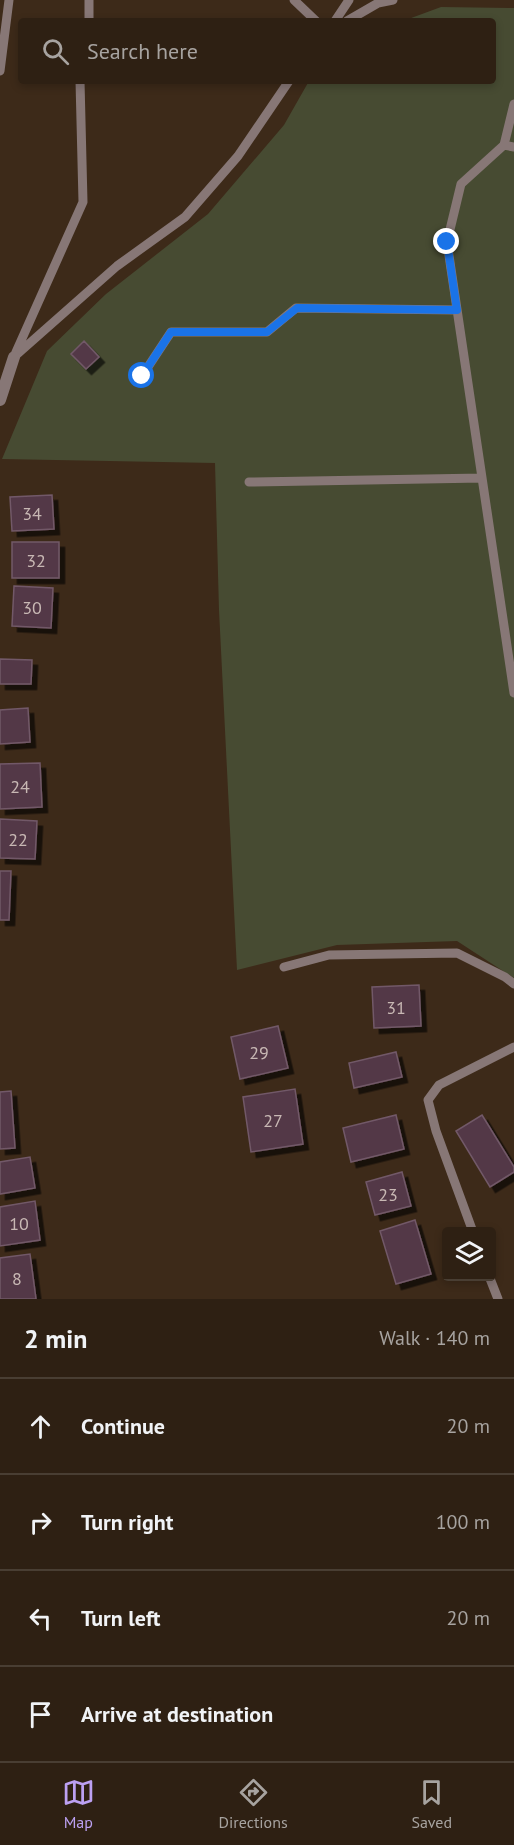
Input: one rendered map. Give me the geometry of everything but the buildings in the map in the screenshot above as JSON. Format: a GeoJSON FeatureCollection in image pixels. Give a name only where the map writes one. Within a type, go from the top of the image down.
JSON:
{"type":"FeatureCollection","features":[{"type":"Feature","properties":{"kind":"street"},"geometry":{"type":"LineString","coordinates":[[0,400],[13,358]]}},
{"type":"Feature","properties":{"kind":"lane"},"geometry":{"type":"LineString","coordinates":[[0,71],[9,0]]}},
{"type":"Feature","properties":{"kind":"lane"},"geometry":{"type":"LineString","coordinates":[[89,0],[89,18]]}},
{"type":"Feature","properties":{"kind":"lane"},"geometry":{"type":"LineString","coordinates":[[294,0],[313,18]]}},
{"type":"Feature","properties":{"kind":"lane"},"geometry":{"type":"LineString","coordinates":[[337,18],[349,0]]}},
{"type":"Feature","properties":{"kind":"lane"},"geometry":{"type":"LineString","coordinates":[[352,18],[378,3],[393,0]]}},
{"type":"Feature","properties":{"kind":"lane"},"geometry":{"type":"LineString","coordinates":[[13,358],[83,202],[80,84]]}},
{"type":"Feature","properties":{"kind":"lane"},"geometry":{"type":"LineString","coordinates":[[13,358],[117,266],[185,217],[238,156],[287,84]]}},
{"type":"Feature","properties":{"kind":"lane"},"geometry":{"type":"LineString","coordinates":[[514,104],[504,145],[461,184],[447,242],[514,693]]}},
{"type":"Feature","properties":{"kind":"lane"},"geometry":{"type":"LineString","coordinates":[[504,145],[514,147]]}},
{"type":"Feature","properties":{"kind":"lane"},"geometry":{"type":"LineString","coordinates":[[142,376],[171,332],[267,332],[297,308],[457,310]]}},
{"type":"Feature","properties":{"kind":"lane"},"geometry":{"type":"LineString","coordinates":[[249,483],[482,478]]}},
{"type":"Feature","properties":{"kind":"lane"},"geometry":{"type":"LineString","coordinates":[[284,967],[329,955],[457,953],[505,977],[514,984]]}},
{"type":"Feature","properties":{"kind":"lane"},"geometry":{"type":"LineString","coordinates":[[471,1227],[436,1131],[428,1101],[439,1085],[514,1047]]}},
{"type":"Feature","properties":{"kind":"lane"},"geometry":{"type":"LineString","coordinates":[[491,1281],[498,1299]]}},
{"type":"Feature","properties":{"kind":"green space"},"geometry":{"type":"Polygon","coordinates":[[[441,7],[514,8],[514,978],[457,941],[337,945],[237,970],[219,610],[215,463],[2,459],[47,351],[106,294],[208,214],[284,125],[307,84],[496,84],[496,18],[411,18],[441,7]]]}},
{"type":"Feature","properties":{"kind":"route"},"geometry":{"type":"LineString","coordinates":[[142,376],[171,332],[267,332],[297,308],[457,310],[447,242]]}}]}
